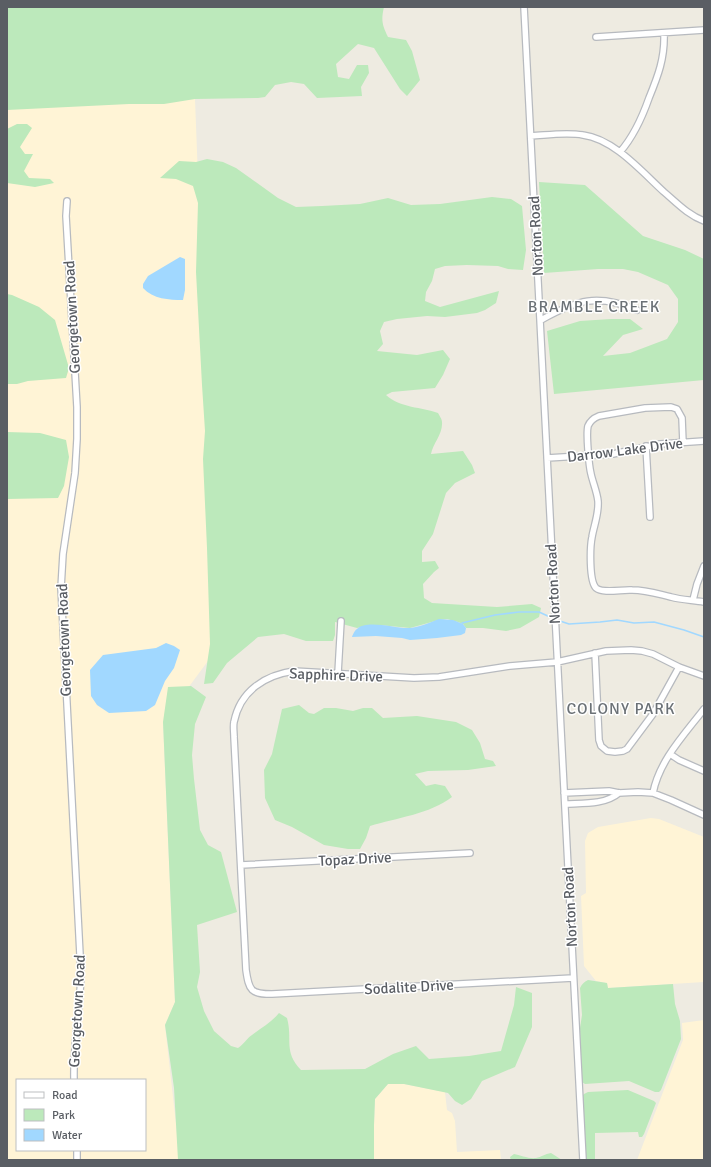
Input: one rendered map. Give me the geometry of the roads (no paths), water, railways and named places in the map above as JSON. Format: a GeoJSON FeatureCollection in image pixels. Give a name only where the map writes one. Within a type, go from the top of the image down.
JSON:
{"type":"FeatureCollection","features":[{"type":"Feature","properties":{"kind":"street","name":"Norton Road"},"geometry":{"type":"LineString","coordinates":[[524,7],[583,1160]]}},
{"type":"Feature","properties":{"kind":"street"},"geometry":{"type":"LineString","coordinates":[[596,37],[704,30]]}},
{"type":"Feature","properties":{"kind":"street"},"geometry":{"type":"LineString","coordinates":[[620,152],[636,130],[658,75],[664,53],[664,33]]}},
{"type":"Feature","properties":{"kind":"street"},"geometry":{"type":"LineString","coordinates":[[531,136],[566,134],[587,136],[604,142],[620,152],[681,207],[704,221]]}},
{"type":"Feature","properties":{"kind":"street","name":"Georgetown Road"},"geometry":{"type":"LineString","coordinates":[[67,201],[66,216],[78,440],[75,473],[63,554],[61,593],[81,974],[80,1005],[74,1058],[74,1079]]}},
{"type":"Feature","properties":{"kind":"street"},"geometry":{"type":"LineString","coordinates":[[540,320],[556,311],[589,300],[614,301],[637,310]]}},
{"type":"Feature","properties":{"kind":"street"},"geometry":{"type":"LineString","coordinates":[[683,442],[682,418],[677,409],[671,407],[644,408],[599,416],[590,422],[588,428],[589,456],[591,474],[597,493],[598,503],[591,549],[592,577],[595,586],[601,590],[641,590],[654,592],[671,598],[704,602]]}},
{"type":"Feature","properties":{"kind":"street","name":"Darrow Lake Drive"},"geometry":{"type":"LineString","coordinates":[[547,458],[613,454],[646,446],[704,441]]}},
{"type":"Feature","properties":{"kind":"street"},"geometry":{"type":"LineString","coordinates":[[646,446],[650,517]]}},
{"type":"Feature","properties":{"kind":"street"},"geometry":{"type":"LineString","coordinates":[[693,600],[704,566]]}},
{"type":"Feature","properties":{"kind":"street"},"geometry":{"type":"LineString","coordinates":[[338,673],[341,621]]}},
{"type":"Feature","properties":{"kind":"street","name":"Sapphire Drive"},"geometry":{"type":"LineString","coordinates":[[248,985],[234,722],[238,708],[255,687],[270,677],[278,674],[303,671],[414,678],[439,677],[510,666],[557,662],[606,651],[630,650],[653,654],[704,676]]}},
{"type":"Feature","properties":{"kind":"street"},"geometry":{"type":"LineString","coordinates":[[595,653],[599,740],[603,748],[609,752],[623,751],[629,747],[653,714],[679,666]]}},
{"type":"Feature","properties":{"kind":"street"},"geometry":{"type":"LineString","coordinates":[[653,794],[655,783],[660,771],[670,754],[704,709]]}},
{"type":"Feature","properties":{"kind":"street"},"geometry":{"type":"LineString","coordinates":[[670,754],[679,760],[704,771]]}},
{"type":"Feature","properties":{"kind":"street"},"geometry":{"type":"LineString","coordinates":[[564,793],[609,791],[619,793],[638,792],[653,794],[671,800],[704,815]]}},
{"type":"Feature","properties":{"kind":"street"},"geometry":{"type":"LineString","coordinates":[[564,804],[607,800],[614,798],[619,793]]}},
{"type":"Feature","properties":{"kind":"street","name":"Topaz Drive"},"geometry":{"type":"LineString","coordinates":[[241,865],[470,853]]}},
{"type":"Feature","properties":{"kind":"street","name":"Sodalite Drive"},"geometry":{"type":"LineString","coordinates":[[248,985],[253,991],[258,993],[272,994],[573,978]]}},
{"type":"Feature","properties":{"kind":"water"},"geometry":{"type":"Polygon","coordinates":[[[180,257],[185,259],[185,290],[183,300],[156,297],[143,288],[143,284],[148,276],[180,257]]]}},
{"type":"Feature","properties":{"kind":"water"},"geometry":{"type":"Polygon","coordinates":[[[439,619],[453,620],[463,624],[466,628],[465,633],[461,635],[410,640],[376,636],[352,637],[354,632],[362,626],[382,625],[412,628],[439,619]]]}},
{"type":"Feature","properties":{"kind":"water"},"geometry":{"type":"Polygon","coordinates":[[[166,643],[180,650],[174,668],[165,681],[155,705],[146,711],[109,713],[97,705],[91,696],[90,670],[103,655],[156,648],[166,643]]]}},
{"type":"Feature","properties":{"kind":"waterway"},"geometry":{"type":"LineString","coordinates":[[462,623],[495,615],[519,612],[539,612],[550,617]]}},
{"type":"Feature","properties":{"kind":"waterway"},"geometry":{"type":"LineString","coordinates":[[560,621],[569,624],[617,620],[634,623],[654,622],[704,637]]}},
{"type":"Feature","properties":{"kind":"district","name":"BRAMBLE CREEK"},"geometry":{"type":"Point","coordinates":[594,306]}},
{"type":"Feature","properties":{"kind":"district","name":"COLONY PARK"},"geometry":{"type":"Point","coordinates":[621,708]}}]}
